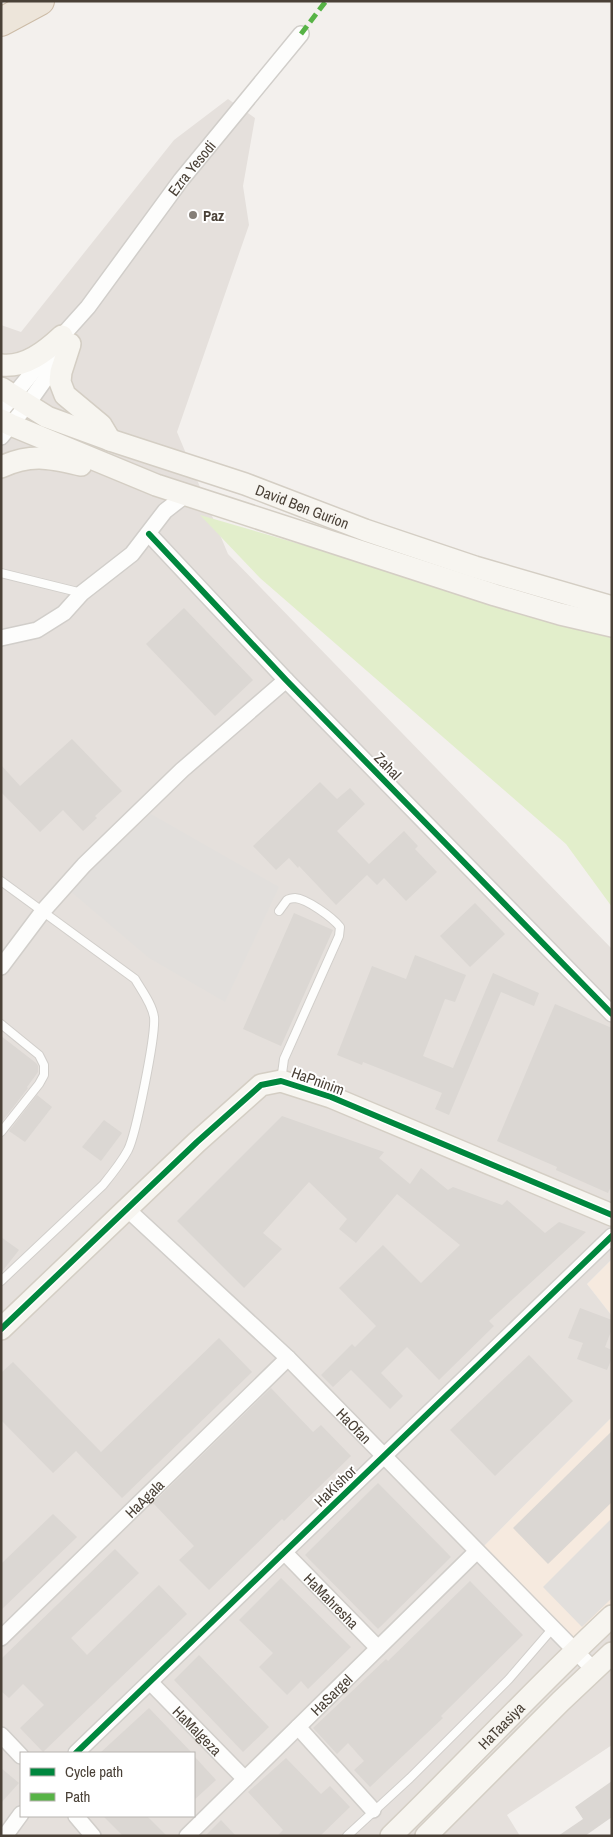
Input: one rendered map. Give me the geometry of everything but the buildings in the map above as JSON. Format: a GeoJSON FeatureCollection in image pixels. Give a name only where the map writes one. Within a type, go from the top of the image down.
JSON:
{"type":"FeatureCollection","features":[{"type":"Feature","properties":{"kind":"highway"},"geometry":{"type":"LineString","coordinates":[[1,22],[40,1]]}},
{"type":"Feature","properties":{"kind":"main road"},"geometry":{"type":"LineString","coordinates":[[1,364],[21,363],[66,340]]}},
{"type":"Feature","properties":{"kind":"main road"},"geometry":{"type":"LineString","coordinates":[[66,340],[60,372],[60,382],[65,395],[101,425],[110,440]]}},
{"type":"Feature","properties":{"kind":"main road","name":"David Ben Gurion"},"geometry":{"type":"LineString","coordinates":[[8,412],[47,416],[110,440],[245,484],[365,530],[475,567],[612,607]]}},
{"type":"Feature","properties":{"kind":"main road","name":"David Ben Gurion"},"geometry":{"type":"LineString","coordinates":[[8,412],[120,471],[156,485],[495,595],[560,614],[612,626]]}},
{"type":"Feature","properties":{"kind":"main road"},"geometry":{"type":"LineString","coordinates":[[1,467],[21,459],[33,457],[55,459],[89,467],[120,471]]}},
{"type":"Feature","properties":{"kind":"main road","name":"HaPninim"},"geometry":{"type":"LineString","coordinates":[[1,1329],[260,1084],[281,1081],[331,1097],[612,1215]]}},
{"type":"Feature","properties":{"kind":"main road","name":"HaTaasiya"},"geometry":{"type":"LineString","coordinates":[[391,1836],[575,1650],[612,1616]]}},
{"type":"Feature","properties":{"kind":"main road","name":"HaTaasiya"},"geometry":{"type":"LineString","coordinates":[[426,1836],[561,1701],[612,1653]]}},
{"type":"Feature","properties":{"kind":"street","name":"Ezra Yesodi"},"geometry":{"type":"LineString","coordinates":[[8,412],[66,340],[180,180],[301,34]]}},
{"type":"Feature","properties":{"kind":"street"},"geometry":{"type":"LineString","coordinates":[[1,638],[37,630],[64,613],[82,593],[132,554],[165,511],[184,497],[210,503]]}},
{"type":"Feature","properties":{"kind":"street","name":"Zahal"},"geometry":{"type":"LineString","coordinates":[[148,534],[286,680],[612,1014]]}},
{"type":"Feature","properties":{"kind":"street"},"geometry":{"type":"LineString","coordinates":[[1,967],[43,911],[84,865],[182,770],[286,680]]}},
{"type":"Feature","properties":{"kind":"street","name":"HaOfan"},"geometry":{"type":"LineString","coordinates":[[127,1209],[288,1358],[476,1552],[594,1670]]}},
{"type":"Feature","properties":{"kind":"street","name":"HaKishor"},"geometry":{"type":"LineString","coordinates":[[77,1752],[612,1236]]}},
{"type":"Feature","properties":{"kind":"street","name":"HaAgala"},"geometry":{"type":"LineString","coordinates":[[1,1638],[288,1358]]}},
{"type":"Feature","properties":{"kind":"street","name":"HaMahresha"},"geometry":{"type":"LineString","coordinates":[[284,1552],[378,1648]]}},
{"type":"Feature","properties":{"kind":"street","name":"HaSargel"},"geometry":{"type":"LineString","coordinates":[[187,1836],[476,1552]]}},
{"type":"Feature","properties":{"kind":"street","name":"HaMalgeza"},"geometry":{"type":"LineString","coordinates":[[150,1682],[245,1779]]}},
{"type":"Feature","properties":{"kind":"street"},"geometry":{"type":"LineString","coordinates":[[298,1727],[373,1810]]}},
{"type":"Feature","properties":{"kind":"street"},"geometry":{"type":"LineString","coordinates":[[1,1735],[20,1755]]}},
{"type":"Feature","properties":{"kind":"street"},"geometry":{"type":"LineString","coordinates":[[5,1836],[20,1815]]}},
{"type":"Feature","properties":{"kind":"street"},"geometry":{"type":"LineString","coordinates":[[77,1817],[93,1836]]}},
{"type":"Feature","properties":{"kind":"lane"},"geometry":{"type":"LineString","coordinates":[[1,573],[82,593]]}},
{"type":"Feature","properties":{"kind":"lane"},"geometry":{"type":"LineString","coordinates":[[1,881],[135,980],[145,996],[154,1017],[152,1038],[134,1130],[128,1150],[103,1185],[1,1280]]}},
{"type":"Feature","properties":{"kind":"lane"},"geometry":{"type":"LineString","coordinates":[[279,912],[286,900],[294,898],[302,900],[334,919],[340,927],[339,936],[284,1059],[281,1081]]}},
{"type":"Feature","properties":{"kind":"lane"},"geometry":{"type":"LineString","coordinates":[[1,1024],[40,1054],[44,1065],[44,1075],[39,1084],[1,1132]]}},
{"type":"Feature","properties":{"kind":"lane"},"geometry":{"type":"LineString","coordinates":[[347,1836],[373,1810],[410,1778],[509,1680],[553,1628]]}},
{"type":"Feature","properties":{"kind":"shaded area"},"geometry":{"type":"Polygon","coordinates":[[[228,99],[255,118],[243,186],[249,225],[177,432],[228,554],[612,949],[612,1259],[587,1284],[612,1316],[612,1417],[484,1546],[576,1641],[612,1606],[612,1745],[507,1815],[520,1836],[1,1836],[1,325],[21,332],[174,140],[228,99]]]}},
{"type":"Feature","properties":{"kind":"shaded area"},"geometry":{"type":"Polygon","coordinates":[[[151,814],[279,887],[225,1002],[149,958],[69,890],[151,814]]]}},
{"type":"Feature","properties":{"kind":"shaded area"},"geometry":{"type":"Polygon","coordinates":[[[612,1259],[612,1316],[587,1284],[612,1259]]]}},
{"type":"Feature","properties":{"kind":"shaded area"},"geometry":{"type":"Polygon","coordinates":[[[612,1417],[612,1606],[577,1641],[484,1546],[612,1417]]]}},
{"type":"Feature","properties":{"kind":"shaded area"},"geometry":{"type":"Polygon","coordinates":[[[612,1518],[612,1598],[582,1627],[543,1587],[612,1518]]]}},
{"type":"Feature","properties":{"kind":"green space"},"geometry":{"type":"Polygon","coordinates":[[[200,515],[612,635],[612,907],[566,844],[260,578],[200,515]]]}},
{"type":"Feature","properties":{"kind":"marked path"},"geometry":{"type":"LineString","coordinates":[[301,34],[326,1]]}},
{"type":"Feature","properties":{"kind":"cycle path"},"geometry":{"type":"LineString","coordinates":[[149,534],[286,680],[612,1014]]}},
{"type":"Feature","properties":{"kind":"cycle path"},"geometry":{"type":"LineString","coordinates":[[1,1329],[197,1142],[261,1085],[281,1081],[331,1097],[612,1215]]}},
{"type":"Feature","properties":{"kind":"cycle path"},"geometry":{"type":"LineString","coordinates":[[77,1752],[612,1236]]}},
{"type":"Feature","properties":{"kind":"place","name":"Paz"},"geometry":{"type":"Point","coordinates":[193,215]}}]}
